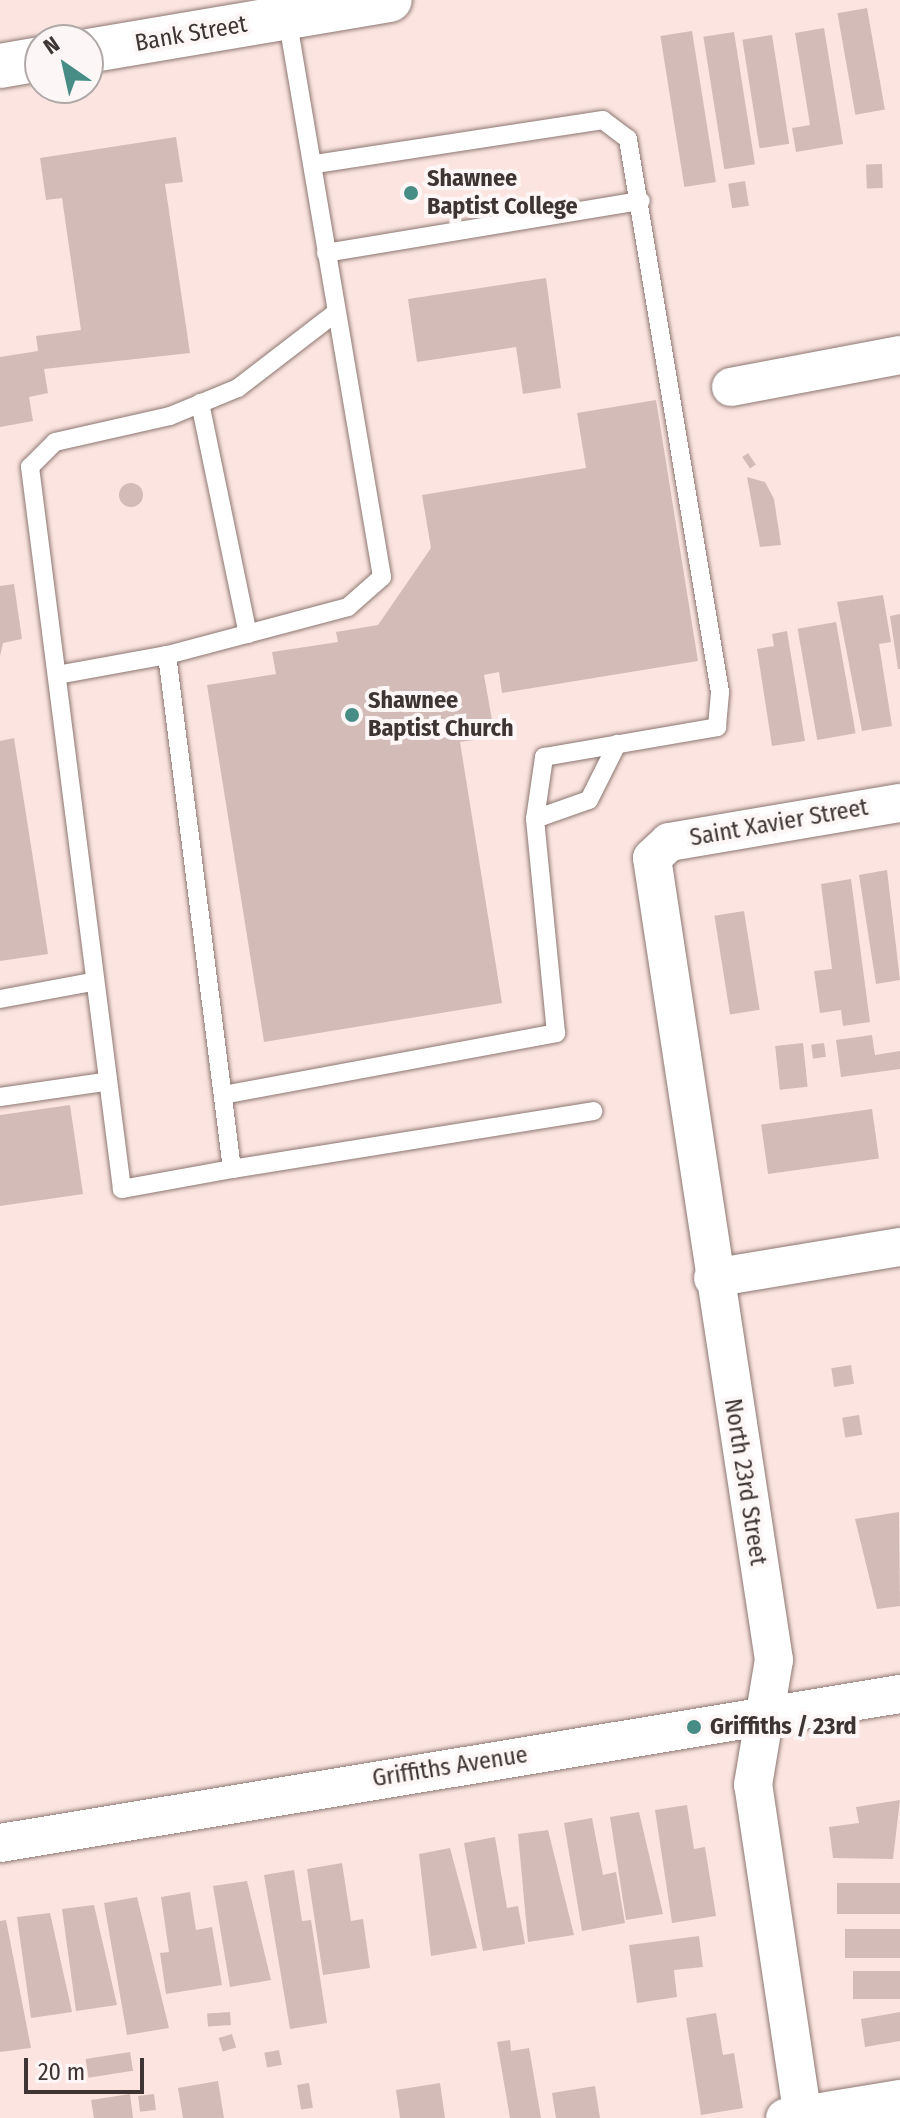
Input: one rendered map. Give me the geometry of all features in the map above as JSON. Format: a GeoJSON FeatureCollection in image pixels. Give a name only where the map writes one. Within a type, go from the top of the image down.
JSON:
{"type":"FeatureCollection","features":[{"type":"Feature","properties":{"kind":"street","name":"Bank Street"},"geometry":{"type":"LineString","coordinates":[[104,48],[390,0]]}},
{"type":"Feature","properties":{"kind":"street"},"geometry":{"type":"LineString","coordinates":[[0,66],[24,62]]}},
{"type":"Feature","properties":{"kind":"street"},"geometry":{"type":"LineString","coordinates":[[731,387],[900,355]]}},
{"type":"Feature","properties":{"kind":"street","name":"Saint Xavier Street"},"geometry":{"type":"LineString","coordinates":[[658,846],[900,803]]}},
{"type":"Feature","properties":{"kind":"street","name":"North 23rd Street"},"geometry":{"type":"LineString","coordinates":[[658,846],[653,876],[774,1660],[753,1785],[797,2117]]}},
{"type":"Feature","properties":{"kind":"street"},"geometry":{"type":"LineString","coordinates":[[713,1278],[900,1247]]}},
{"type":"Feature","properties":{"kind":"street","name":"Griffiths Avenue"},"geometry":{"type":"LineString","coordinates":[[0,1843],[900,1694]]}},
{"type":"Feature","properties":{"kind":"street"},"geometry":{"type":"LineString","coordinates":[[797,2117],[900,2099]]}},
{"type":"Feature","properties":{"kind":"lane"},"geometry":{"type":"LineString","coordinates":[[57,675],[167,655],[348,607],[382,577],[334,314],[315,164],[287,17]]}},
{"type":"Feature","properties":{"kind":"lane"},"geometry":{"type":"LineString","coordinates":[[223,1095],[556,1033],[535,819],[544,757],[717,727],[720,692],[641,201],[628,139],[603,120],[315,164]]}},
{"type":"Feature","properties":{"kind":"lane"},"geometry":{"type":"LineString","coordinates":[[326,253],[641,201]]}},
{"type":"Feature","properties":{"kind":"lane"},"geometry":{"type":"LineString","coordinates":[[334,314],[238,388],[200,403],[55,442],[30,467],[104,1082],[122,1189],[593,1111]]}},
{"type":"Feature","properties":{"kind":"lane"},"geometry":{"type":"LineString","coordinates":[[200,403],[248,634]]}},
{"type":"Feature","properties":{"kind":"lane"},"geometry":{"type":"LineString","coordinates":[[167,655],[232,1169]]}},
{"type":"Feature","properties":{"kind":"lane"},"geometry":{"type":"LineString","coordinates":[[535,819],[589,800],[617,744]]}},
{"type":"Feature","properties":{"kind":"lane"},"geometry":{"type":"LineString","coordinates":[[0,999],[92,982]]}},
{"type":"Feature","properties":{"kind":"lane"},"geometry":{"type":"LineString","coordinates":[[0,1097],[104,1082]]}},
{"type":"Feature","properties":{"kind":"building"},"geometry":{"type":"Polygon","coordinates":[[[867,8],[885,109],[855,115],[837,13],[867,8]]]}},
{"type":"Feature","properties":{"kind":"building"},"geometry":{"type":"Polygon","coordinates":[[[824,28],[843,144],[796,152],[792,128],[810,125],[795,33],[824,28]]]}},
{"type":"Feature","properties":{"kind":"building"},"geometry":{"type":"Polygon","coordinates":[[[692,31],[716,182],[684,187],[660,36],[692,31]]]}},
{"type":"Feature","properties":{"kind":"building"},"geometry":{"type":"Polygon","coordinates":[[[734,32],[755,164],[724,169],[703,37],[734,32]]]}},
{"type":"Feature","properties":{"kind":"building"},"geometry":{"type":"Polygon","coordinates":[[[772,35],[789,144],[760,148],[742,40],[772,35]]]}},
{"type":"Feature","properties":{"kind":"building"},"geometry":{"type":"Polygon","coordinates":[[[176,137],[183,182],[165,184],[190,353],[44,369],[48,393],[29,397],[33,421],[0,427],[0,357],[38,351],[36,336],[81,330],[62,198],[46,200],[40,158],[176,137]]]}},
{"type":"Feature","properties":{"kind":"building"},"geometry":{"type":"Polygon","coordinates":[[[882,164],[883,188],[867,189],[866,165],[882,164]]]}},
{"type":"Feature","properties":{"kind":"building"},"geometry":{"type":"Polygon","coordinates":[[[745,181],[749,206],[732,208],[728,184],[745,181]]]}},
{"type":"Feature","properties":{"kind":"building"},"geometry":{"type":"Polygon","coordinates":[[[546,278],[561,388],[523,394],[516,347],[417,362],[408,299],[546,278]]]}},
{"type":"Feature","properties":{"kind":"building","name":"Shawnee Baptist Church"},"geometry":{"type":"Polygon","coordinates":[[[656,400],[698,661],[502,693],[499,672],[484,675],[495,737],[460,742],[502,1003],[264,1042],[207,685],[276,674],[272,652],[338,642],[336,632],[378,625],[431,548],[422,495],[586,468],[577,413],[656,400]]]}},
{"type":"Feature","properties":{"kind":"building"},"geometry":{"type":"Polygon","coordinates":[[[748,453],[756,465],[750,469],[742,457],[748,453]]]}},
{"type":"Feature","properties":{"kind":"building"},"geometry":{"type":"Polygon","coordinates":[[[747,477],[765,482],[774,499],[781,545],[760,547],[747,477]]]}},
{"type":"Feature","properties":{"kind":"building"},"geometry":{"type":"Polygon","coordinates":[[[131,483],[139,487],[143,495],[139,503],[131,507],[123,503],[119,495],[123,487],[131,483]]]}},
{"type":"Feature","properties":{"kind":"building"},"geometry":{"type":"Polygon","coordinates":[[[14,584],[22,639],[3,643],[0,656],[0,586],[14,584]]]}},
{"type":"Feature","properties":{"kind":"building"},"geometry":{"type":"Polygon","coordinates":[[[883,595],[891,642],[879,644],[892,726],[862,731],[837,602],[883,595]]]}},
{"type":"Feature","properties":{"kind":"building"},"geometry":{"type":"Polygon","coordinates":[[[900,614],[900,669],[898,669],[890,616],[900,614]]]}},
{"type":"Feature","properties":{"kind":"building"},"geometry":{"type":"Polygon","coordinates":[[[836,622],[856,733],[817,740],[798,629],[836,622]]]}},
{"type":"Feature","properties":{"kind":"building"},"geometry":{"type":"Polygon","coordinates":[[[787,631],[805,741],[772,746],[757,649],[774,646],[772,634],[787,631]]]}},
{"type":"Feature","properties":{"kind":"building"},"geometry":{"type":"Polygon","coordinates":[[[14,738],[48,954],[0,961],[0,741],[14,738]]]}},
{"type":"Feature","properties":{"kind":"building"},"geometry":{"type":"Polygon","coordinates":[[[887,870],[900,980],[876,984],[859,875],[887,870]]]}},
{"type":"Feature","properties":{"kind":"building"},"geometry":{"type":"Polygon","coordinates":[[[851,879],[870,1022],[843,1026],[841,1010],[820,1013],[814,971],[832,969],[821,884],[851,879]]]}},
{"type":"Feature","properties":{"kind":"building"},"geometry":{"type":"Polygon","coordinates":[[[744,911],[760,1010],[730,1014],[714,916],[744,911]]]}},
{"type":"Feature","properties":{"kind":"building"},"geometry":{"type":"Polygon","coordinates":[[[872,1035],[875,1055],[900,1051],[900,1069],[841,1077],[836,1040],[872,1035]]]}},
{"type":"Feature","properties":{"kind":"building"},"geometry":{"type":"Polygon","coordinates":[[[803,1043],[808,1087],[780,1090],[775,1046],[803,1043]]]}},
{"type":"Feature","properties":{"kind":"building"},"geometry":{"type":"Polygon","coordinates":[[[824,1043],[826,1057],[813,1059],[811,1045],[824,1043]]]}},
{"type":"Feature","properties":{"kind":"building"},"geometry":{"type":"Polygon","coordinates":[[[70,1105],[83,1194],[0,1206],[0,1115],[70,1105]]]}},
{"type":"Feature","properties":{"kind":"building"},"geometry":{"type":"Polygon","coordinates":[[[872,1109],[879,1159],[768,1174],[761,1125],[872,1109]]]}},
{"type":"Feature","properties":{"kind":"building"},"geometry":{"type":"Polygon","coordinates":[[[851,1365],[854,1384],[834,1387],[831,1368],[851,1365]]]}},
{"type":"Feature","properties":{"kind":"building"},"geometry":{"type":"Polygon","coordinates":[[[859,1415],[862,1435],[845,1437],[842,1418],[859,1415]]]}},
{"type":"Feature","properties":{"kind":"building"},"geometry":{"type":"Polygon","coordinates":[[[899,1512],[900,1606],[877,1609],[855,1519],[899,1512]]]}},
{"type":"Feature","properties":{"kind":"building"},"geometry":{"type":"Polygon","coordinates":[[[900,1800],[893,1859],[833,1858],[829,1827],[859,1823],[856,1807],[900,1800]]]}},
{"type":"Feature","properties":{"kind":"building"},"geometry":{"type":"Polygon","coordinates":[[[687,1805],[694,1849],[705,1847],[716,1916],[672,1923],[655,1810],[687,1805]]]}},
{"type":"Feature","properties":{"kind":"building"},"geometry":{"type":"Polygon","coordinates":[[[639,1812],[663,1914],[626,1920],[610,1817],[639,1812]]]}},
{"type":"Feature","properties":{"kind":"building"},"geometry":{"type":"Polygon","coordinates":[[[592,1818],[603,1875],[616,1872],[625,1923],[582,1931],[564,1823],[592,1818]]]}},
{"type":"Feature","properties":{"kind":"building"},"geometry":{"type":"Polygon","coordinates":[[[548,1830],[574,1935],[528,1942],[518,1834],[548,1830]]]}},
{"type":"Feature","properties":{"kind":"building"},"geometry":{"type":"Polygon","coordinates":[[[495,1837],[507,1908],[518,1906],[525,1944],[483,1951],[464,1843],[495,1837]]]}},
{"type":"Feature","properties":{"kind":"building"},"geometry":{"type":"Polygon","coordinates":[[[450,1848],[477,1948],[431,1956],[419,1854],[450,1848]]]}},
{"type":"Feature","properties":{"kind":"building"},"geometry":{"type":"Polygon","coordinates":[[[342,1863],[351,1921],[363,1919],[370,1968],[323,1975],[307,1869],[342,1863]]]}},
{"type":"Feature","properties":{"kind":"building"},"geometry":{"type":"Polygon","coordinates":[[[294,1870],[302,1921],[311,1920],[327,2023],[290,2029],[264,1875],[294,1870]]]}},
{"type":"Feature","properties":{"kind":"building"},"geometry":{"type":"Polygon","coordinates":[[[247,1881],[271,1980],[230,1987],[213,1886],[247,1881]]]}},
{"type":"Feature","properties":{"kind":"building"},"geometry":{"type":"Polygon","coordinates":[[[837,1883],[900,1883],[900,1914],[837,1914],[837,1883]]]}},
{"type":"Feature","properties":{"kind":"building"},"geometry":{"type":"Polygon","coordinates":[[[190,1892],[196,1930],[212,1927],[222,1985],[166,1994],[160,1953],[169,1952],[161,1897],[190,1892]]]}},
{"type":"Feature","properties":{"kind":"building"},"geometry":{"type":"Polygon","coordinates":[[[137,1897],[169,2028],[127,2035],[104,1903],[137,1897]]]}},
{"type":"Feature","properties":{"kind":"building"},"geometry":{"type":"Polygon","coordinates":[[[94,1905],[117,2005],[76,2011],[62,1909],[94,1905]]]}},
{"type":"Feature","properties":{"kind":"building"},"geometry":{"type":"Polygon","coordinates":[[[50,1913],[72,2012],[31,2018],[17,1917],[50,1913]]]}},
{"type":"Feature","properties":{"kind":"building"},"geometry":{"type":"Polygon","coordinates":[[[6,1920],[31,2048],[0,2052],[0,1921],[6,1920]]]}},
{"type":"Feature","properties":{"kind":"building"},"geometry":{"type":"Polygon","coordinates":[[[845,1929],[900,1929],[900,1958],[845,1958],[845,1929]]]}},
{"type":"Feature","properties":{"kind":"building"},"geometry":{"type":"Polygon","coordinates":[[[699,1936],[703,1967],[674,1970],[677,1997],[637,2003],[629,1945],[699,1936]]]}},
{"type":"Feature","properties":{"kind":"building"},"geometry":{"type":"Polygon","coordinates":[[[853,1971],[900,1971],[900,1999],[853,1999],[853,1971]]]}},
{"type":"Feature","properties":{"kind":"building"},"geometry":{"type":"Polygon","coordinates":[[[230,2012],[231,2025],[208,2027],[207,2014],[230,2012]]]}},
{"type":"Feature","properties":{"kind":"building"},"geometry":{"type":"Polygon","coordinates":[[[900,2012],[900,2041],[865,2047],[861,2019],[900,2012]]]}},
{"type":"Feature","properties":{"kind":"building"},"geometry":{"type":"Polygon","coordinates":[[[716,2013],[723,2055],[734,2053],[743,2108],[701,2115],[686,2018],[716,2013]]]}},
{"type":"Feature","properties":{"kind":"building"},"geometry":{"type":"Polygon","coordinates":[[[232,2034],[236,2047],[223,2051],[219,2038],[232,2034]]]}},
{"type":"Feature","properties":{"kind":"building"},"geometry":{"type":"Polygon","coordinates":[[[510,2040],[511,2051],[529,2048],[541,2118],[510,2118],[497,2042],[510,2040]]]}},
{"type":"Feature","properties":{"kind":"building"},"geometry":{"type":"Polygon","coordinates":[[[279,2050],[282,2065],[267,2068],[264,2053],[279,2050]]]}},
{"type":"Feature","properties":{"kind":"building"},"geometry":{"type":"Polygon","coordinates":[[[130,2052],[133,2071],[89,2078],[86,2059],[130,2052]]]}},
{"type":"Feature","properties":{"kind":"building"},"geometry":{"type":"Polygon","coordinates":[[[218,2081],[224,2118],[183,2118],[178,2088],[218,2081]]]}},
{"type":"Feature","properties":{"kind":"building"},"geometry":{"type":"Polygon","coordinates":[[[309,2083],[313,2108],[301,2110],[297,2085],[309,2083]]]}},
{"type":"Feature","properties":{"kind":"building"},"geometry":{"type":"Polygon","coordinates":[[[440,2083],[445,2118],[400,2118],[396,2090],[440,2083]]]}},
{"type":"Feature","properties":{"kind":"building"},"geometry":{"type":"Polygon","coordinates":[[[595,2086],[600,2118],[556,2118],[552,2093],[595,2086]]]}},
{"type":"Feature","properties":{"kind":"building"},"geometry":{"type":"Polygon","coordinates":[[[130,2094],[133,2118],[94,2118],[91,2100],[130,2094]]]}},
{"type":"Feature","properties":{"kind":"building"},"geometry":{"type":"Polygon","coordinates":[[[154,2094],[156,2110],[140,2112],[138,2096],[154,2094]]]}},
{"type":"Feature","properties":{"kind":"place","name":"Shawnee Baptist College"},"geometry":{"type":"Point","coordinates":[411,193]}},
{"type":"Feature","properties":{"kind":"place","name":"Shawnee Baptist Church"},"geometry":{"type":"Point","coordinates":[352,715]}},
{"type":"Feature","properties":{"kind":"place","name":"Griffiths / 23rd"},"geometry":{"type":"Point","coordinates":[694,1727]}}]}
